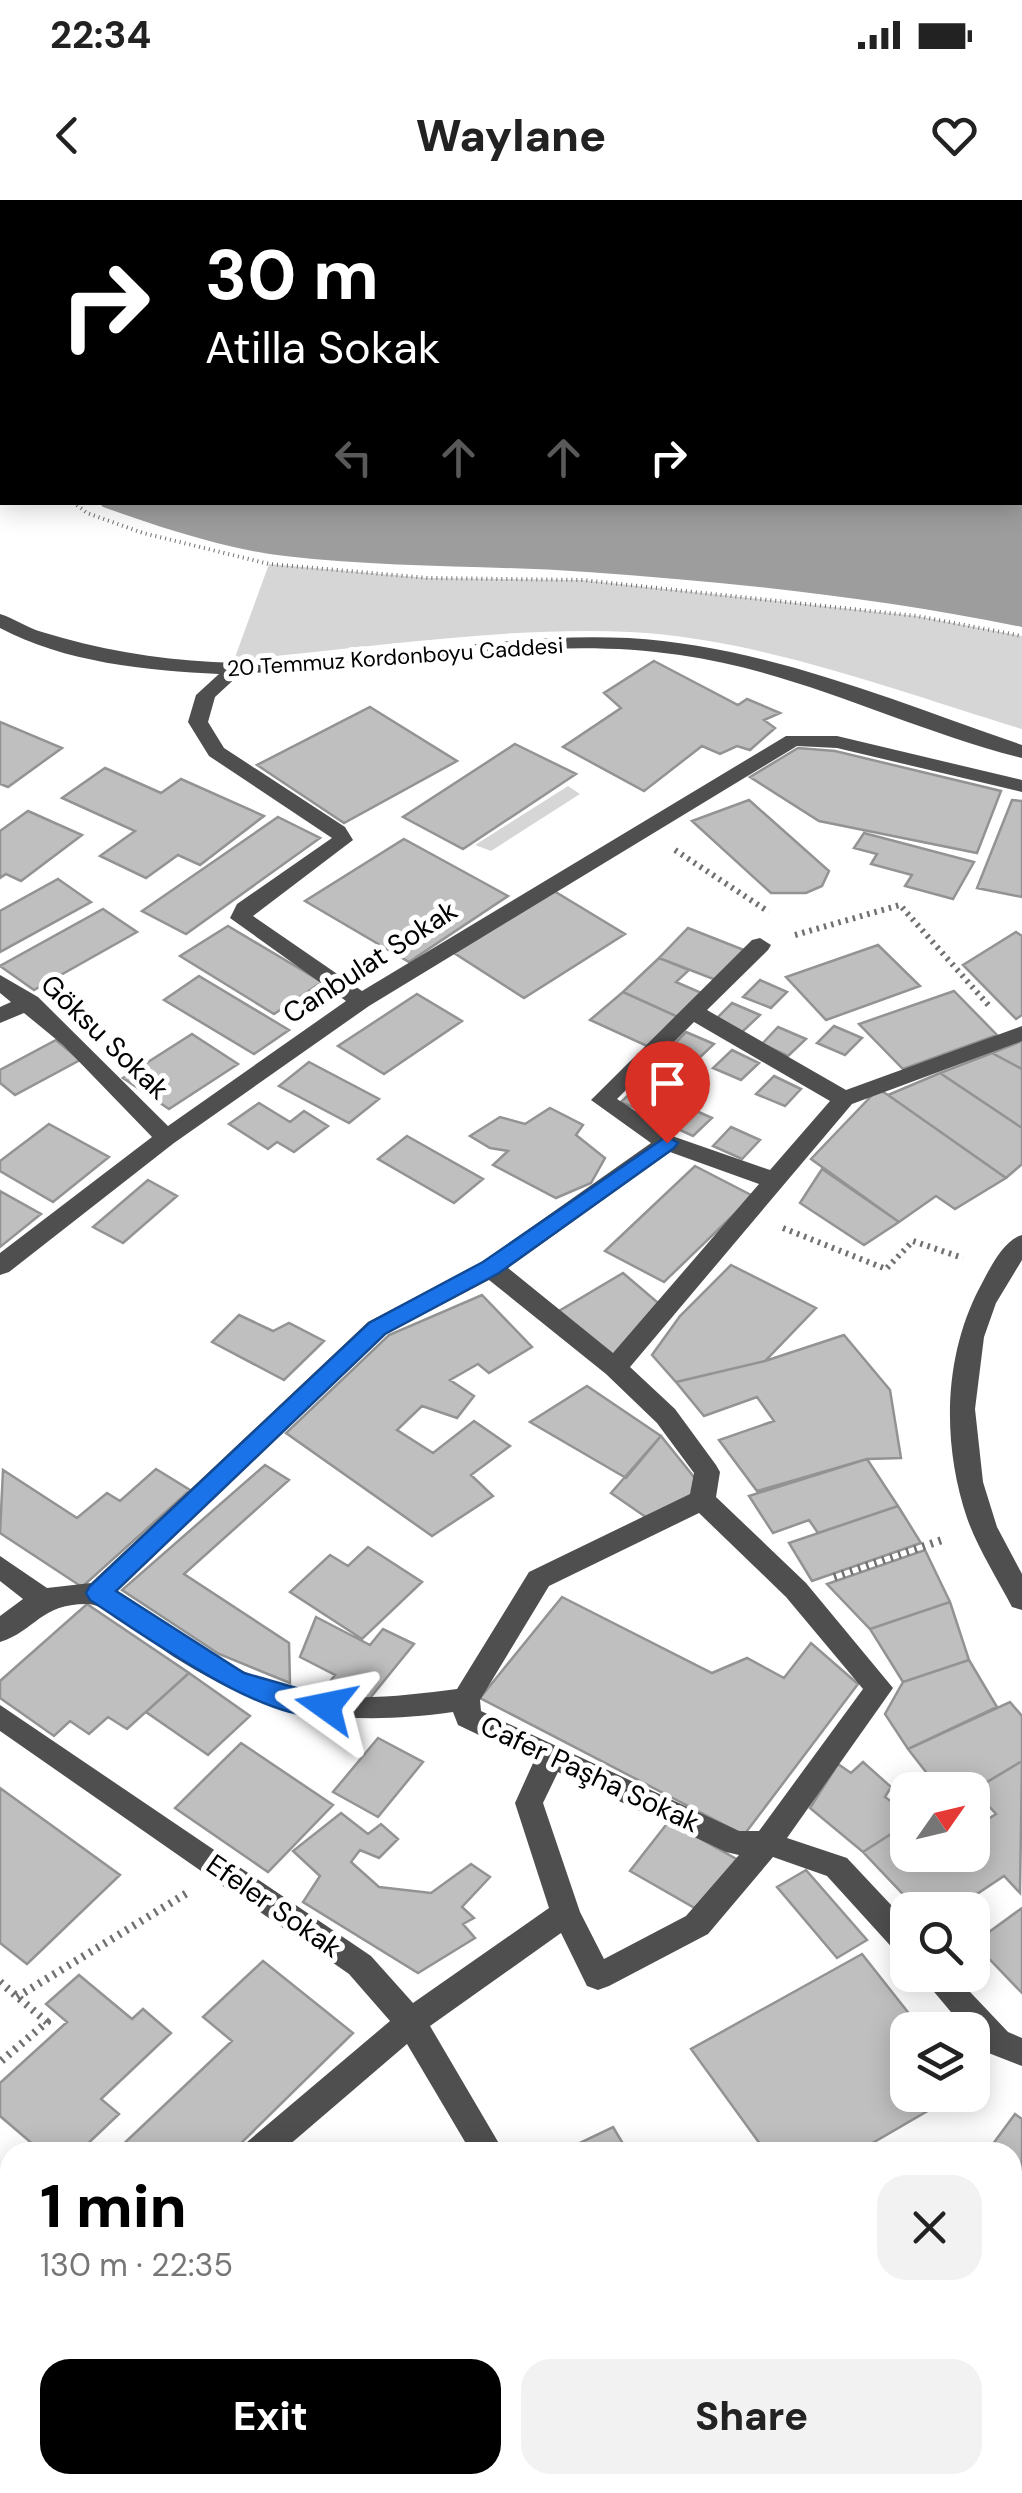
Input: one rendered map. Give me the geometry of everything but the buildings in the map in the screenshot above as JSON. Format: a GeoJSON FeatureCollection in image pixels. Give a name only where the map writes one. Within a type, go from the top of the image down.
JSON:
{"type":"FeatureCollection","features":[{"type":"Feature","properties":{"kind":"street","name":"20 Temmuz Kordonboyu Caddesi"},"geometry":{"type":"LineString","coordinates":[[5,629],[120,660],[232,672],[344,665],[532,644],[631,644],[743,662],[1022,752]]}},
{"type":"Feature","properties":{"kind":"street"},"geometry":{"type":"LineString","coordinates":[[232,672],[206,695],[198,722],[216,752],[338,831],[343,840],[245,909],[241,918],[361,1001]]}},
{"type":"Feature","properties":{"kind":"street","name":"Canbulat Sokak"},"geometry":{"type":"LineString","coordinates":[[0,1266],[166,1138],[361,1001],[794,740],[837,742],[1022,786]]}},
{"type":"Feature","properties":{"kind":"street"},"geometry":{"type":"LineString","coordinates":[[760,945],[602,1100],[667,1143],[773,1180]]}},
{"type":"Feature","properties":{"kind":"street","name":"Göksu Sokak"},"geometry":{"type":"LineString","coordinates":[[0,982],[30,1002],[166,1138]]}},
{"type":"Feature","properties":{"kind":"street"},"geometry":{"type":"LineString","coordinates":[[0,1016],[30,1002]]}},
{"type":"Feature","properties":{"kind":"street"},"geometry":{"type":"LineString","coordinates":[[692,1012],[844,1099]]}},
{"type":"Feature","properties":{"kind":"street"},"geometry":{"type":"LineString","coordinates":[[616,1368],[844,1099],[1018,1034]]}},
{"type":"Feature","properties":{"kind":"street"},"geometry":{"type":"LineString","coordinates":[[0,1632],[42,1599],[98,1593],[377,1328],[491,1268],[667,1143]]}},
{"type":"Feature","properties":{"kind":"street"},"geometry":{"type":"LineString","coordinates":[[1022,1242],[997,1270],[966,1355],[963,1441],[980,1518],[1022,1599]]}},
{"type":"Feature","properties":{"kind":"street"},"geometry":{"type":"LineString","coordinates":[[491,1268],[616,1368],[666,1416],[707,1472],[702,1500]]}},
{"type":"Feature","properties":{"kind":"street"},"geometry":{"type":"LineString","coordinates":[[550,1756],[529,1804],[566,1912],[598,1977],[697,1925],[768,1843],[879,1688],[796,1590],[702,1500]]}},
{"type":"Feature","properties":{"kind":"street"},"geometry":{"type":"LineString","coordinates":[[466,1699],[539,1580],[702,1500]]}},
{"type":"Feature","properties":{"kind":"street"},"geometry":{"type":"LineString","coordinates":[[0,1566],[42,1599]]}},
{"type":"Feature","properties":{"kind":"street","name":"Cafer Paşha Sokak"},"geometry":{"type":"LineString","coordinates":[[98,1593],[236,1680],[285,1698],[326,1706],[395,1710],[466,1699],[468,1717],[736,1843],[768,1843],[836,1867],[890,1925]]}},
{"type":"Feature","properties":{"kind":"street","name":"Efeler Sokak"},"geometry":{"type":"LineString","coordinates":[[0,1716],[360,1966],[412,2022],[482,2142]]}},
{"type":"Feature","properties":{"kind":"street"},"geometry":{"type":"LineString","coordinates":[[270,2142],[412,2022],[566,1912]]}},
{"type":"Feature","properties":{"kind":"street"},"geometry":{"type":"LineString","coordinates":[[951,1992],[997,2042],[1022,2052]]}},
{"type":"Feature","properties":{"kind":"path"},"geometry":{"type":"LineString","coordinates":[[77,505],[143,533],[269,564],[428,578],[584,580],[918,616],[1022,636]]}},
{"type":"Feature","properties":{"kind":"path"},"geometry":{"type":"LineString","coordinates":[[707,876],[772,913]]}},
{"type":"Feature","properties":{"kind":"path"},"geometry":{"type":"LineString","coordinates":[[760,945],[900,905],[1018,1034]]}},
{"type":"Feature","properties":{"kind":"path"},"geometry":{"type":"LineString","coordinates":[[788,923],[804,932]]}},
{"type":"Feature","properties":{"kind":"path"},"geometry":{"type":"LineString","coordinates":[[746,1214],[886,1269],[912,1241],[997,1270]]}},
{"type":"Feature","properties":{"kind":"path"},"geometry":{"type":"LineString","coordinates":[[796,1590],[956,1535]]}},
{"type":"Feature","properties":{"kind":"path"},"geometry":{"type":"LineString","coordinates":[[17,1997],[223,1871]]}},
{"type":"Feature","properties":{"kind":"path"},"geometry":{"type":"LineString","coordinates":[[0,1982],[47,2022],[0,2062]]}},
{"type":"Feature","properties":{"kind":"shaded area"},"geometry":{"type":"Polygon","coordinates":[[[1022,505],[1022,627],[860,599],[696,581],[285,556],[192,536],[103,507],[1022,505]]]}},
{"type":"Feature","properties":{"kind":"shaded area"},"geometry":{"type":"Polygon","coordinates":[[[269,564],[428,578],[583,580],[917,616],[1022,636],[1022,729],[778,656],[679,636],[533,632],[234,660],[269,564]]]}},
{"type":"Feature","properties":{"kind":"shaded area"},"geometry":{"type":"Polygon","coordinates":[[[568,786],[580,794],[491,851],[475,845],[568,786]]]}},
{"type":"Feature","properties":{"kind":"route"},"geometry":{"type":"LineString","coordinates":[[326,1706],[285,1698],[236,1680],[98,1593],[377,1328],[491,1268],[667,1143]]}}]}
